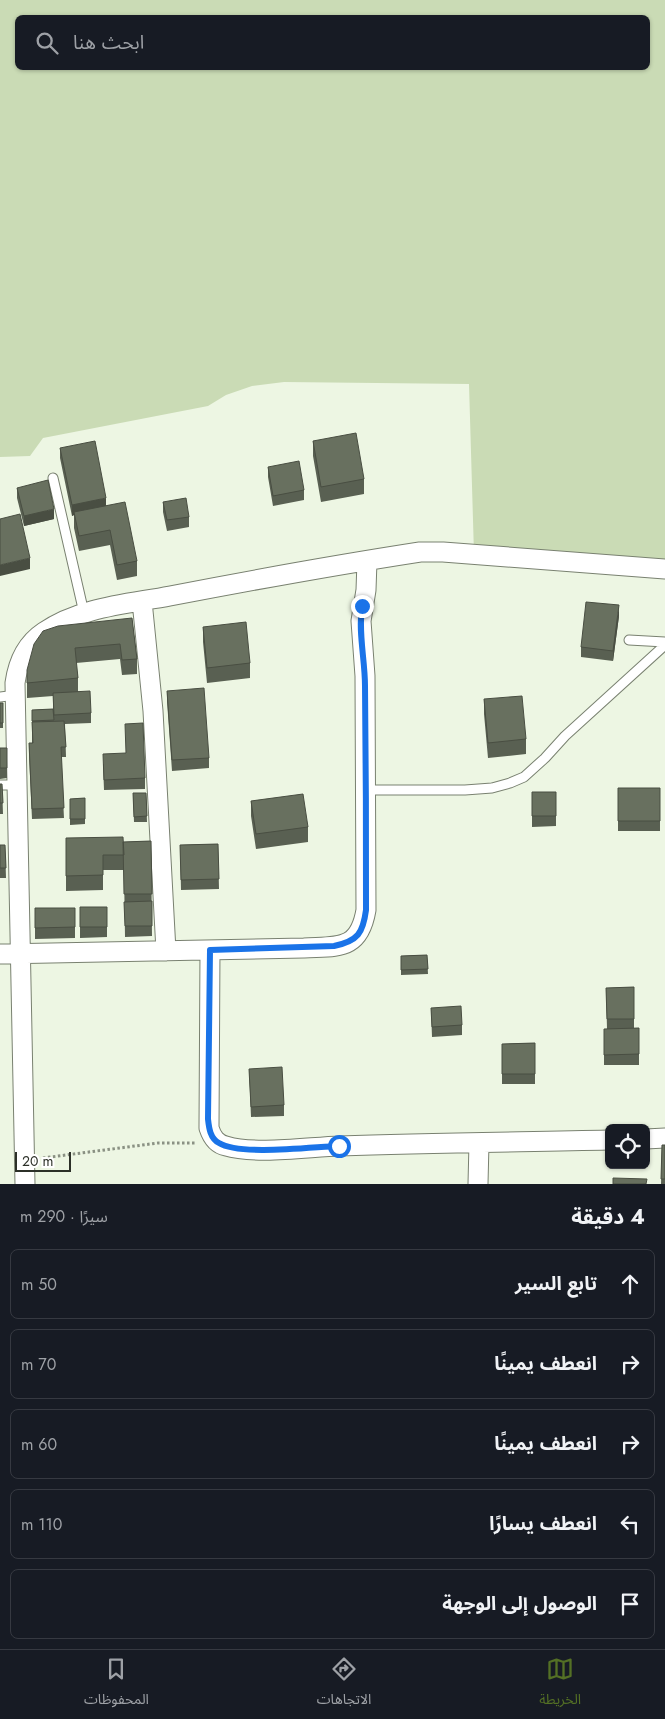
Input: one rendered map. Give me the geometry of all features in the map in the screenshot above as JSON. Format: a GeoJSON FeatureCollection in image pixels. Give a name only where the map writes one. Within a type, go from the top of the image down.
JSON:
{"type":"FeatureCollection","features":[{"type":"Feature","properties":{"kind":"street"},"geometry":{"type":"LineString","coordinates":[[26,1184],[22,954],[9,785],[8,696],[23,655],[32,642],[43,632],[58,623],[84,613],[420,552],[443,552],[665,569]]}},
{"type":"Feature","properties":{"kind":"street"},"geometry":{"type":"LineString","coordinates":[[0,954],[334,946],[354,940],[363,927],[366,910],[365,676],[361,621],[366,590],[367,561]]}},
{"type":"Feature","properties":{"kind":"street"},"geometry":{"type":"LineString","coordinates":[[142,601],[153,711],[166,951]]}},
{"type":"Feature","properties":{"kind":"street"},"geometry":{"type":"LineString","coordinates":[[210,950],[208,1119],[212,1136],[217,1142],[225,1146],[264,1150],[605,1140]]}},
{"type":"Feature","properties":{"kind":"street"},"geometry":{"type":"LineString","coordinates":[[650,1139],[665,1138]]}},
{"type":"Feature","properties":{"kind":"street"},"geometry":{"type":"LineString","coordinates":[[478,1184],[479,1143]]}},
{"type":"Feature","properties":{"kind":"lane"},"geometry":{"type":"LineString","coordinates":[[53,478],[84,613]]}},
{"type":"Feature","properties":{"kind":"lane"},"geometry":{"type":"LineString","coordinates":[[629,640],[665,643]]}},
{"type":"Feature","properties":{"kind":"lane"},"geometry":{"type":"LineString","coordinates":[[366,790],[465,790],[492,788],[524,777],[665,643]]}},
{"type":"Feature","properties":{"kind":"path"},"geometry":{"type":"LineString","coordinates":[[25,1161],[158,1143],[217,1142]]}},
{"type":"Feature","properties":{"kind":"green space"},"geometry":{"type":"Polygon","coordinates":[[[0,0],[665,0],[665,569],[474,554],[469,384],[284,382],[252,386],[226,395],[208,406],[43,438],[30,456],[0,457],[0,0]]]}},
{"type":"Feature","properties":{"kind":"building"},"geometry":{"type":"Polygon","coordinates":[[[356,433],[364,479],[321,487],[313,441],[356,433]]]}},
{"type":"Feature","properties":{"kind":"building"},"geometry":{"type":"Polygon","coordinates":[[[95,441],[106,498],[72,505],[60,448],[95,441]]]}},
{"type":"Feature","properties":{"kind":"building"},"geometry":{"type":"Polygon","coordinates":[[[299,461],[304,490],[273,496],[268,467],[299,461]]]}},
{"type":"Feature","properties":{"kind":"building"},"geometry":{"type":"Polygon","coordinates":[[[48,480],[54,509],[24,516],[17,488],[48,480]]]}},
{"type":"Feature","properties":{"kind":"building"},"geometry":{"type":"Polygon","coordinates":[[[186,498],[189,517],[167,520],[163,502],[186,498]]]}},
{"type":"Feature","properties":{"kind":"building"},"geometry":{"type":"Polygon","coordinates":[[[125,502],[137,561],[117,565],[110,530],[79,536],[74,512],[125,502]]]}},
{"type":"Feature","properties":{"kind":"building"},"geometry":{"type":"Polygon","coordinates":[[[20,514],[30,558],[0,565],[0,519],[20,514]]]}},
{"type":"Feature","properties":{"kind":"building"},"geometry":{"type":"Polygon","coordinates":[[[586,602],[619,605],[613,651],[581,647],[586,602]]]}},
{"type":"Feature","properties":{"kind":"building"},"geometry":{"type":"Polygon","coordinates":[[[132,618],[137,659],[122,660],[120,644],[75,648],[78,678],[27,683],[27,670],[34,644],[43,631],[58,626],[132,618]]]}},
{"type":"Feature","properties":{"kind":"building"},"geometry":{"type":"Polygon","coordinates":[[[246,622],[250,663],[207,668],[203,627],[246,622]]]}},
{"type":"Feature","properties":{"kind":"building"},"geometry":{"type":"Polygon","coordinates":[[[204,688],[209,758],[172,760],[167,691],[204,688]]]}},
{"type":"Feature","properties":{"kind":"building"},"geometry":{"type":"Polygon","coordinates":[[[90,691],[91,713],[54,715],[53,693],[90,691]]]}},
{"type":"Feature","properties":{"kind":"building"},"geometry":{"type":"Polygon","coordinates":[[[522,696],[526,739],[488,743],[484,699],[522,696]]]}},
{"type":"Feature","properties":{"kind":"building"},"geometry":{"type":"Polygon","coordinates":[[[0,703],[3,703],[3,723],[0,723],[0,703]]]}},
{"type":"Feature","properties":{"kind":"building"},"geometry":{"type":"Polygon","coordinates":[[[53,709],[54,720],[32,721],[32,710],[53,709]]]}},
{"type":"Feature","properties":{"kind":"building"},"geometry":{"type":"Polygon","coordinates":[[[64,721],[66,747],[61,747],[64,808],[32,809],[29,743],[33,743],[32,722],[64,721]]]}},
{"type":"Feature","properties":{"kind":"building"},"geometry":{"type":"Polygon","coordinates":[[[143,723],[145,778],[104,780],[103,754],[126,753],[125,724],[143,723]]]}},
{"type":"Feature","properties":{"kind":"building"},"geometry":{"type":"Polygon","coordinates":[[[0,748],[7,748],[7,768],[0,768],[0,748]]]}},
{"type":"Feature","properties":{"kind":"building"},"geometry":{"type":"Polygon","coordinates":[[[0,784],[2,784],[3,803],[0,803],[0,784]]]}},
{"type":"Feature","properties":{"kind":"building"},"geometry":{"type":"Polygon","coordinates":[[[618,788],[660,788],[660,821],[618,821],[618,788]]]}},
{"type":"Feature","properties":{"kind":"building"},"geometry":{"type":"Polygon","coordinates":[[[532,792],[556,792],[556,816],[532,816],[532,792]]]}},
{"type":"Feature","properties":{"kind":"building"},"geometry":{"type":"Polygon","coordinates":[[[133,793],[146,793],[147,816],[134,817],[133,793]]]}},
{"type":"Feature","properties":{"kind":"building"},"geometry":{"type":"Polygon","coordinates":[[[303,794],[308,827],[256,834],[251,801],[303,794]]]}},
{"type":"Feature","properties":{"kind":"building"},"geometry":{"type":"Polygon","coordinates":[[[85,798],[85,819],[70,819],[70,799],[85,798]]]}},
{"type":"Feature","properties":{"kind":"building"},"geometry":{"type":"Polygon","coordinates":[[[123,837],[124,855],[103,855],[103,875],[66,876],[66,838],[123,837]]]}},
{"type":"Feature","properties":{"kind":"building"},"geometry":{"type":"Polygon","coordinates":[[[151,841],[152,894],[124,894],[123,842],[151,841]]]}},
{"type":"Feature","properties":{"kind":"building"},"geometry":{"type":"Polygon","coordinates":[[[218,844],[219,879],[181,880],[180,845],[218,844]]]}},
{"type":"Feature","properties":{"kind":"building"},"geometry":{"type":"Polygon","coordinates":[[[0,845],[5,845],[6,868],[0,868],[0,845]]]}},
{"type":"Feature","properties":{"kind":"building"},"geometry":{"type":"Polygon","coordinates":[[[152,901],[152,926],[125,926],[124,902],[152,901]]]}},
{"type":"Feature","properties":{"kind":"building"},"geometry":{"type":"Polygon","coordinates":[[[80,907],[107,907],[107,927],[80,927],[80,907]]]}},
{"type":"Feature","properties":{"kind":"building"},"geometry":{"type":"Polygon","coordinates":[[[35,908],[75,908],[75,927],[35,928],[35,908]]]}},
{"type":"Feature","properties":{"kind":"building"},"geometry":{"type":"Polygon","coordinates":[[[427,955],[428,969],[401,970],[401,956],[427,955]]]}},
{"type":"Feature","properties":{"kind":"building"},"geometry":{"type":"Polygon","coordinates":[[[634,987],[634,1019],[607,1019],[606,988],[634,987]]]}},
{"type":"Feature","properties":{"kind":"building"},"geometry":{"type":"Polygon","coordinates":[[[461,1006],[462,1025],[432,1027],[431,1008],[461,1006]]]}},
{"type":"Feature","properties":{"kind":"building"},"geometry":{"type":"Polygon","coordinates":[[[639,1028],[639,1054],[604,1055],[604,1029],[639,1028]]]}},
{"type":"Feature","properties":{"kind":"building"},"geometry":{"type":"Polygon","coordinates":[[[535,1043],[535,1074],[502,1074],[502,1044],[535,1043]]]}},
{"type":"Feature","properties":{"kind":"building"},"geometry":{"type":"Polygon","coordinates":[[[282,1067],[284,1105],[251,1107],[249,1069],[282,1067]]]}},
{"type":"Feature","properties":{"kind":"building"},"geometry":{"type":"Polygon","coordinates":[[[662,1145],[665,1145],[665,1179],[661,1179],[662,1145]]]}},
{"type":"Feature","properties":{"kind":"building"},"geometry":{"type":"Polygon","coordinates":[[[613,1178],[647,1179],[646,1184],[613,1184],[613,1178]]]}},
{"type":"Feature","properties":{"kind":"route"},"geometry":{"type":"LineString","coordinates":[[339,1146],[264,1150],[225,1146],[217,1142],[212,1136],[208,1119],[210,950],[334,946],[354,940],[363,927],[366,910],[366,776],[362,606]]}}]}
